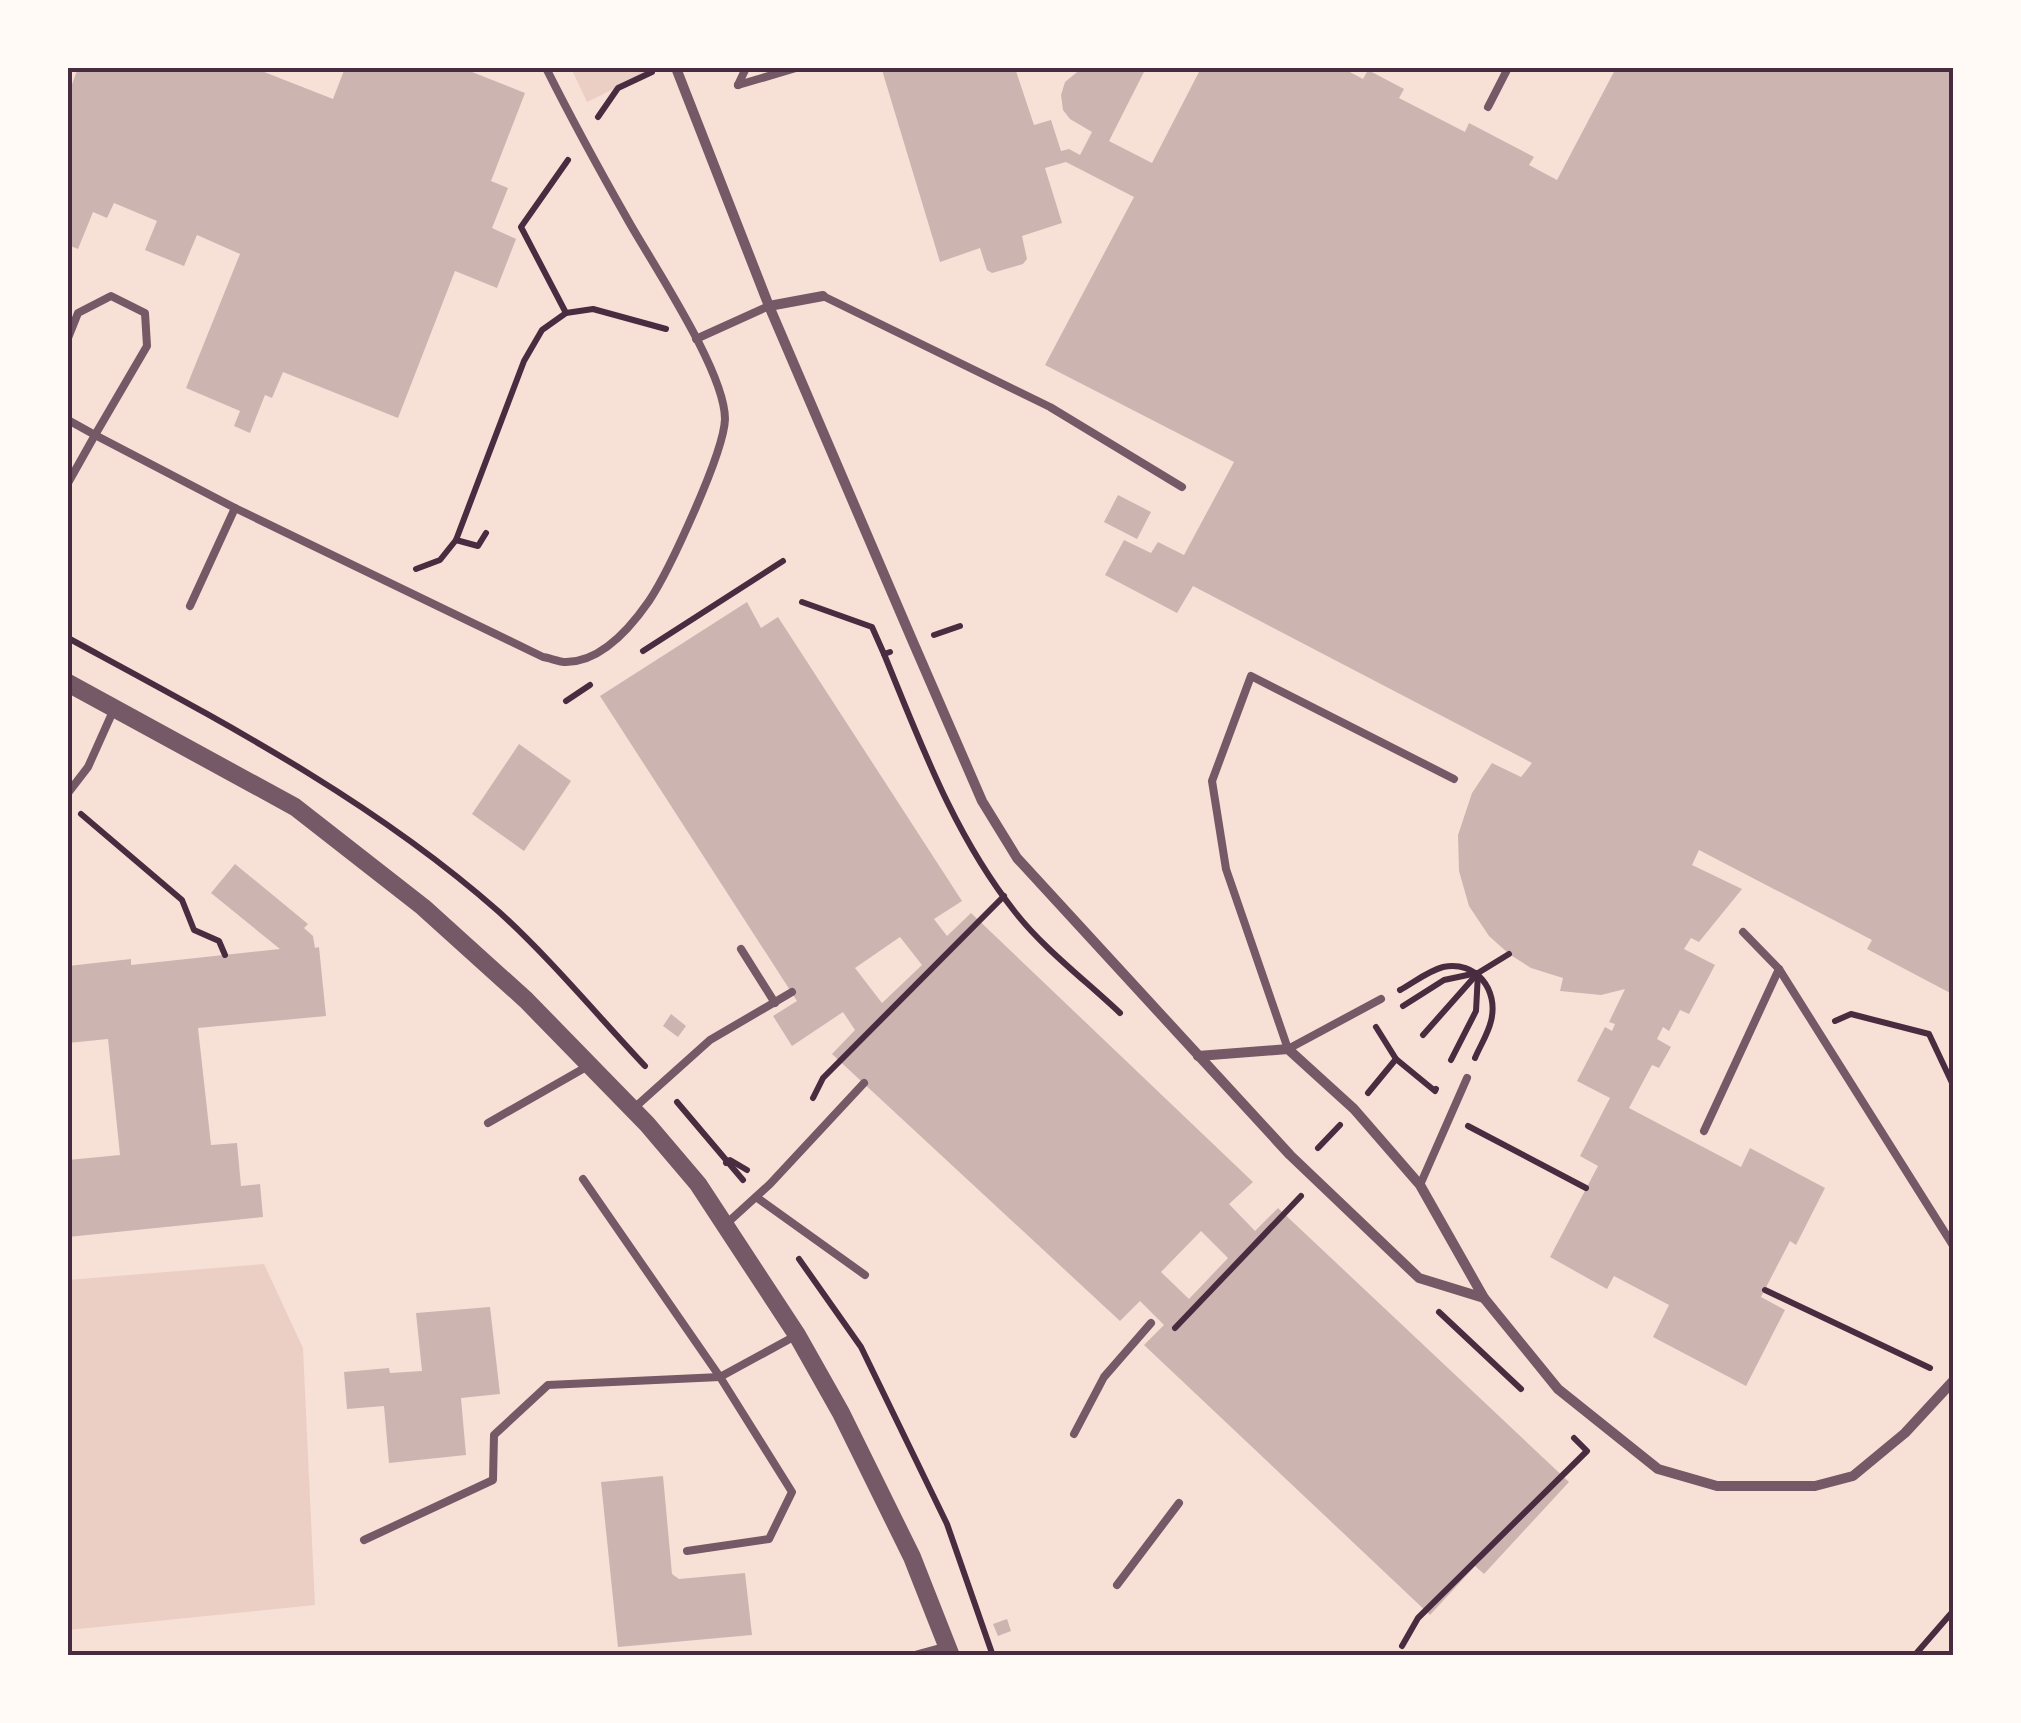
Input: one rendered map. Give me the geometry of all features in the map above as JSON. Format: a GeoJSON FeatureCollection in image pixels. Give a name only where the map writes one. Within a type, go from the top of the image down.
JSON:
{"type":"FeatureCollection","features":[{"type":"Feature","properties":{"kind":"street"},"geometry":{"type":"LineString","coordinates":[[676,68],[769,306],[982,801],[1018,858],[1290,1155],[1418,1278],[1484,1298]]}},
{"type":"Feature","properties":{"kind":"street"},"geometry":{"type":"LineString","coordinates":[[769,306],[823,296]]}},
{"type":"Feature","properties":{"kind":"street"},"geometry":{"type":"LineString","coordinates":[[68,683],[295,807],[423,907],[592,1064],[698,1184],[797,1334],[904,1541],[950,1650]]}},
{"type":"Feature","properties":{"kind":"street"},"geometry":{"type":"LineString","coordinates":[[1198,1056],[1288,1050],[1354,1109],[1420,1185],[1484,1298],[1558,1389],[1658,1469],[1717,1486],[1816,1486],[1853,1476],[1904,1434],[1954,1380]]}},
{"type":"Feature","properties":{"kind":"lane"},"geometry":{"type":"LineString","coordinates":[[68,420],[235,508],[544,657],[566,662],[613,642],[634,623],[654,594],[720,447],[725,418],[719,390],[696,339],[582,140],[546,68]]}},
{"type":"Feature","properties":{"kind":"lane"},"geometry":{"type":"LineString","coordinates":[[746,68],[738,85],[796,68]]}},
{"type":"Feature","properties":{"kind":"lane"},"geometry":{"type":"LineString","coordinates":[[1488,107],[1508,68]]}},
{"type":"Feature","properties":{"kind":"lane"},"geometry":{"type":"LineString","coordinates":[[68,338],[78,313],[112,296],[145,313],[147,346],[68,483]]}},
{"type":"Feature","properties":{"kind":"lane"},"geometry":{"type":"LineString","coordinates":[[823,296],[1050,408],[1182,487]]}},
{"type":"Feature","properties":{"kind":"lane"},"geometry":{"type":"LineString","coordinates":[[696,339],[769,306]]}},
{"type":"Feature","properties":{"kind":"lane"},"geometry":{"type":"LineString","coordinates":[[190,606],[235,508]]}},
{"type":"Feature","properties":{"kind":"lane"},"geometry":{"type":"LineString","coordinates":[[1381,999],[1288,1050],[1226,869],[1212,781],[1251,676],[1454,778]]}},
{"type":"Feature","properties":{"kind":"lane"},"geometry":{"type":"LineString","coordinates":[[68,792],[88,767],[114,709]]}},
{"type":"Feature","properties":{"kind":"lane"},"geometry":{"type":"LineString","coordinates":[[1742,932],[1778,969],[1954,1246]]}},
{"type":"Feature","properties":{"kind":"lane"},"geometry":{"type":"LineString","coordinates":[[741,949],[774,1004]]}},
{"type":"Feature","properties":{"kind":"lane"},"geometry":{"type":"LineString","coordinates":[[1704,1131],[1778,969]]}},
{"type":"Feature","properties":{"kind":"lane"},"geometry":{"type":"LineString","coordinates":[[633,1109],[710,1040],[792,992]]}},
{"type":"Feature","properties":{"kind":"lane"},"geometry":{"type":"LineString","coordinates":[[488,1123],[592,1064]]}},
{"type":"Feature","properties":{"kind":"lane"},"geometry":{"type":"LineString","coordinates":[[1420,1185],[1467,1078]]}},
{"type":"Feature","properties":{"kind":"lane"},"geometry":{"type":"LineString","coordinates":[[725,1225],[864,1083]]}},
{"type":"Feature","properties":{"kind":"lane"},"geometry":{"type":"LineString","coordinates":[[583,1179],[720,1377],[792,1492],[769,1539],[687,1550]]}},
{"type":"Feature","properties":{"kind":"lane"},"geometry":{"type":"LineString","coordinates":[[756,1197],[864,1275]]}},
{"type":"Feature","properties":{"kind":"lane"},"geometry":{"type":"LineString","coordinates":[[1074,1434],[1104,1377],[1151,1323]]}},
{"type":"Feature","properties":{"kind":"lane"},"geometry":{"type":"LineString","coordinates":[[364,1540],[493,1480],[494,1436],[548,1385],[720,1377],[797,1334]]}},
{"type":"Feature","properties":{"kind":"lane"},"geometry":{"type":"LineString","coordinates":[[1117,1585],[1179,1502]]}},
{"type":"Feature","properties":{"kind":"lane"},"geometry":{"type":"LineString","coordinates":[[911,1656],[950,1650]]}},
{"type":"Feature","properties":{"kind":"path"},"geometry":{"type":"LineString","coordinates":[[566,313],[521,227],[618,88],[662,68]]}},
{"type":"Feature","properties":{"kind":"path"},"geometry":{"type":"LineString","coordinates":[[401,562],[419,571],[440,560],[456,540],[524,362],[542,330],[566,313],[593,309],[696,339]]}},
{"type":"Feature","properties":{"kind":"path"},"geometry":{"type":"LineString","coordinates":[[456,540],[478,546],[486,534]]}},
{"type":"Feature","properties":{"kind":"path"},"geometry":{"type":"LineString","coordinates":[[632,659],[782,561]]}},
{"type":"Feature","properties":{"kind":"path"},"geometry":{"type":"LineString","coordinates":[[802,602],[872,627],[884,654]]}},
{"type":"Feature","properties":{"kind":"path"},"geometry":{"type":"LineString","coordinates":[[566,701],[599,680]]}},
{"type":"Feature","properties":{"kind":"path"},"geometry":{"type":"LineString","coordinates":[[68,804],[182,900],[194,930],[220,941],[225,955]]}},
{"type":"Feature","properties":{"kind":"path"},"geometry":{"type":"LineString","coordinates":[[805,1107],[817,1094],[823,1078],[1004,896]]}},
{"type":"Feature","properties":{"kind":"path"},"geometry":{"type":"LineString","coordinates":[[1423,1035],[1478,973],[1508,954]]}},
{"type":"Feature","properties":{"kind":"path"},"geometry":{"type":"LineString","coordinates":[[1381,999],[1441,968],[1462,967],[1478,973],[1492,995],[1492,1020],[1467,1078]]}},
{"type":"Feature","properties":{"kind":"path"},"geometry":{"type":"LineString","coordinates":[[1478,973],[1476,1011],[1435,1092],[1396,1059],[1374,1024],[1444,980],[1478,973]]}},
{"type":"Feature","properties":{"kind":"path"},"geometry":{"type":"LineString","coordinates":[[1816,1030],[1851,1014],[1929,1034],[1954,1087]]}},
{"type":"Feature","properties":{"kind":"path"},"geometry":{"type":"LineString","coordinates":[[1290,1155],[1306,1140],[1316,1150],[1396,1059]]}},
{"type":"Feature","properties":{"kind":"path"},"geometry":{"type":"LineString","coordinates":[[1450,1116],[1586,1188]]}},
{"type":"Feature","properties":{"kind":"path"},"geometry":{"type":"LineString","coordinates":[[726,1162],[730,1160],[745,1171],[757,1158]]}},
{"type":"Feature","properties":{"kind":"path"},"geometry":{"type":"LineString","coordinates":[[1168,1334],[1308,1190]]}},
{"type":"Feature","properties":{"kind":"path"},"geometry":{"type":"LineString","coordinates":[[1765,1290],[1937,1372]]}},
{"type":"Feature","properties":{"kind":"path"},"geometry":{"type":"LineString","coordinates":[[1402,1646],[1418,1618],[1587,1451]]}},
{"type":"Feature","properties":{"kind":"path"},"geometry":{"type":"LineString","coordinates":[[1914,1656],[1954,1610]]}},
{"type":"Feature","properties":{"kind":"shaded area"},"geometry":{"type":"Polygon","coordinates":[[[571,68],[646,68],[648,72],[587,102],[571,68]]]}},
{"type":"Feature","properties":{"kind":"shaded area"},"geometry":{"type":"Polygon","coordinates":[[[264,1264],[303,1348],[315,1605],[68,1630],[68,1280],[264,1264]]]}},
{"type":"Feature","properties":{"kind":"building"},"geometry":{"type":"Polygon","coordinates":[[[78,68],[254,68],[333,99],[345,68],[462,68],[525,93],[491,181],[508,188],[492,228],[516,239],[497,288],[455,271],[398,418],[283,372],[272,398],[265,395],[250,433],[234,426],[240,411],[186,388],[240,254],[197,235],[184,266],[145,250],[157,221],[114,203],[107,218],[93,212],[78,249],[68,245],[68,95],[78,68]]]}},
{"type":"Feature","properties":{"kind":"building"},"geometry":{"type":"Polygon","coordinates":[[[1015,68],[1034,125],[1051,120],[1061,151],[1069,149],[1080,155],[1092,132],[1063,110],[1061,95],[1065,82],[1082,68],[1146,68],[1109,141],[1152,163],[1201,68],[1347,68],[1363,79],[1368,70],[1404,89],[1399,98],[1465,132],[1469,123],[1534,157],[1529,165],[1557,180],[1616,68],[1942,68],[1954,74],[1954,995],[1867,949],[1872,940],[1699,850],[1692,865],[1742,889],[1699,942],[1691,938],[1684,949],[1715,965],[1689,1014],[1680,1010],[1669,1031],[1663,1027],[1657,1039],[1671,1047],[1659,1068],[1652,1065],[1629,1108],[1741,1167],[1750,1148],[1825,1188],[1796,1245],[1790,1241],[1761,1297],[1785,1310],[1746,1386],[1653,1337],[1669,1305],[1614,1276],[1607,1289],[1550,1257],[1598,1166],[1580,1156],[1610,1098],[1577,1081],[1605,1027],[1612,1031],[1615,1024],[1609,1022],[1625,989],[1601,995],[1560,991],[1563,978],[1531,968],[1509,954],[1489,936],[1469,906],[1459,871],[1458,835],[1472,793],[1492,763],[1521,777],[1532,763],[1193,586],[1177,613],[1105,575],[1124,540],[1151,553],[1158,542],[1184,555],[1234,462],[1045,365],[1134,197],[1066,162],[1045,168],[1062,223],[1022,236],[1027,259],[1023,264],[992,273],[987,270],[980,248],[940,262],[882,70],[1015,68]]]}},
{"type":"Feature","properties":{"kind":"building"},"geometry":{"type":"Polygon","coordinates":[[[1118,495],[1151,512],[1137,539],[1104,522],[1118,495]]]}},
{"type":"Feature","properties":{"kind":"building"},"geometry":{"type":"Polygon","coordinates":[[[747,602],[761,628],[778,617],[962,901],[934,919],[947,936],[971,913],[1253,1182],[1229,1204],[1255,1231],[1278,1208],[1569,1482],[1484,1574],[1475,1566],[1430,1615],[1144,1345],[1164,1325],[1140,1301],[1120,1321],[832,1054],[855,1030],[843,1012],[792,1046],[773,1016],[797,1001],[600,696],[747,602]],[[900,937],[855,968],[882,1003],[922,965],[900,937]],[[1201,1231],[1161,1272],[1189,1299],[1228,1258],[1201,1231]]]}},
{"type":"Feature","properties":{"kind":"building"},"geometry":{"type":"Polygon","coordinates":[[[519,744],[571,781],[524,851],[472,814],[519,744]]]}},
{"type":"Feature","properties":{"kind":"building"},"geometry":{"type":"Polygon","coordinates":[[[235,864],[308,924],[304,928],[313,936],[315,948],[319,947],[326,1016],[198,1028],[211,1145],[237,1143],[241,1186],[260,1184],[263,1217],[68,1237],[68,1160],[120,1155],[108,1039],[68,1043],[68,966],[131,959],[131,965],[280,949],[211,893],[235,864]]]}},
{"type":"Feature","properties":{"kind":"building"},"geometry":{"type":"Polygon","coordinates":[[[671,1014],[686,1026],[678,1037],[663,1026],[671,1014]]]}},
{"type":"Feature","properties":{"kind":"building"},"geometry":{"type":"Polygon","coordinates":[[[490,1307],[500,1394],[461,1398],[466,1455],[389,1463],[384,1406],[347,1409],[344,1372],[389,1368],[390,1373],[422,1371],[416,1313],[490,1307]]]}},
{"type":"Feature","properties":{"kind":"building"},"geometry":{"type":"Polygon","coordinates":[[[663,1476],[672,1574],[679,1579],[745,1573],[752,1635],[618,1647],[601,1482],[663,1476]]]}},
{"type":"Feature","properties":{"kind":"building"},"geometry":{"type":"Polygon","coordinates":[[[1007,1619],[1011,1631],[998,1636],[993,1624],[1007,1619]]]}}]}
